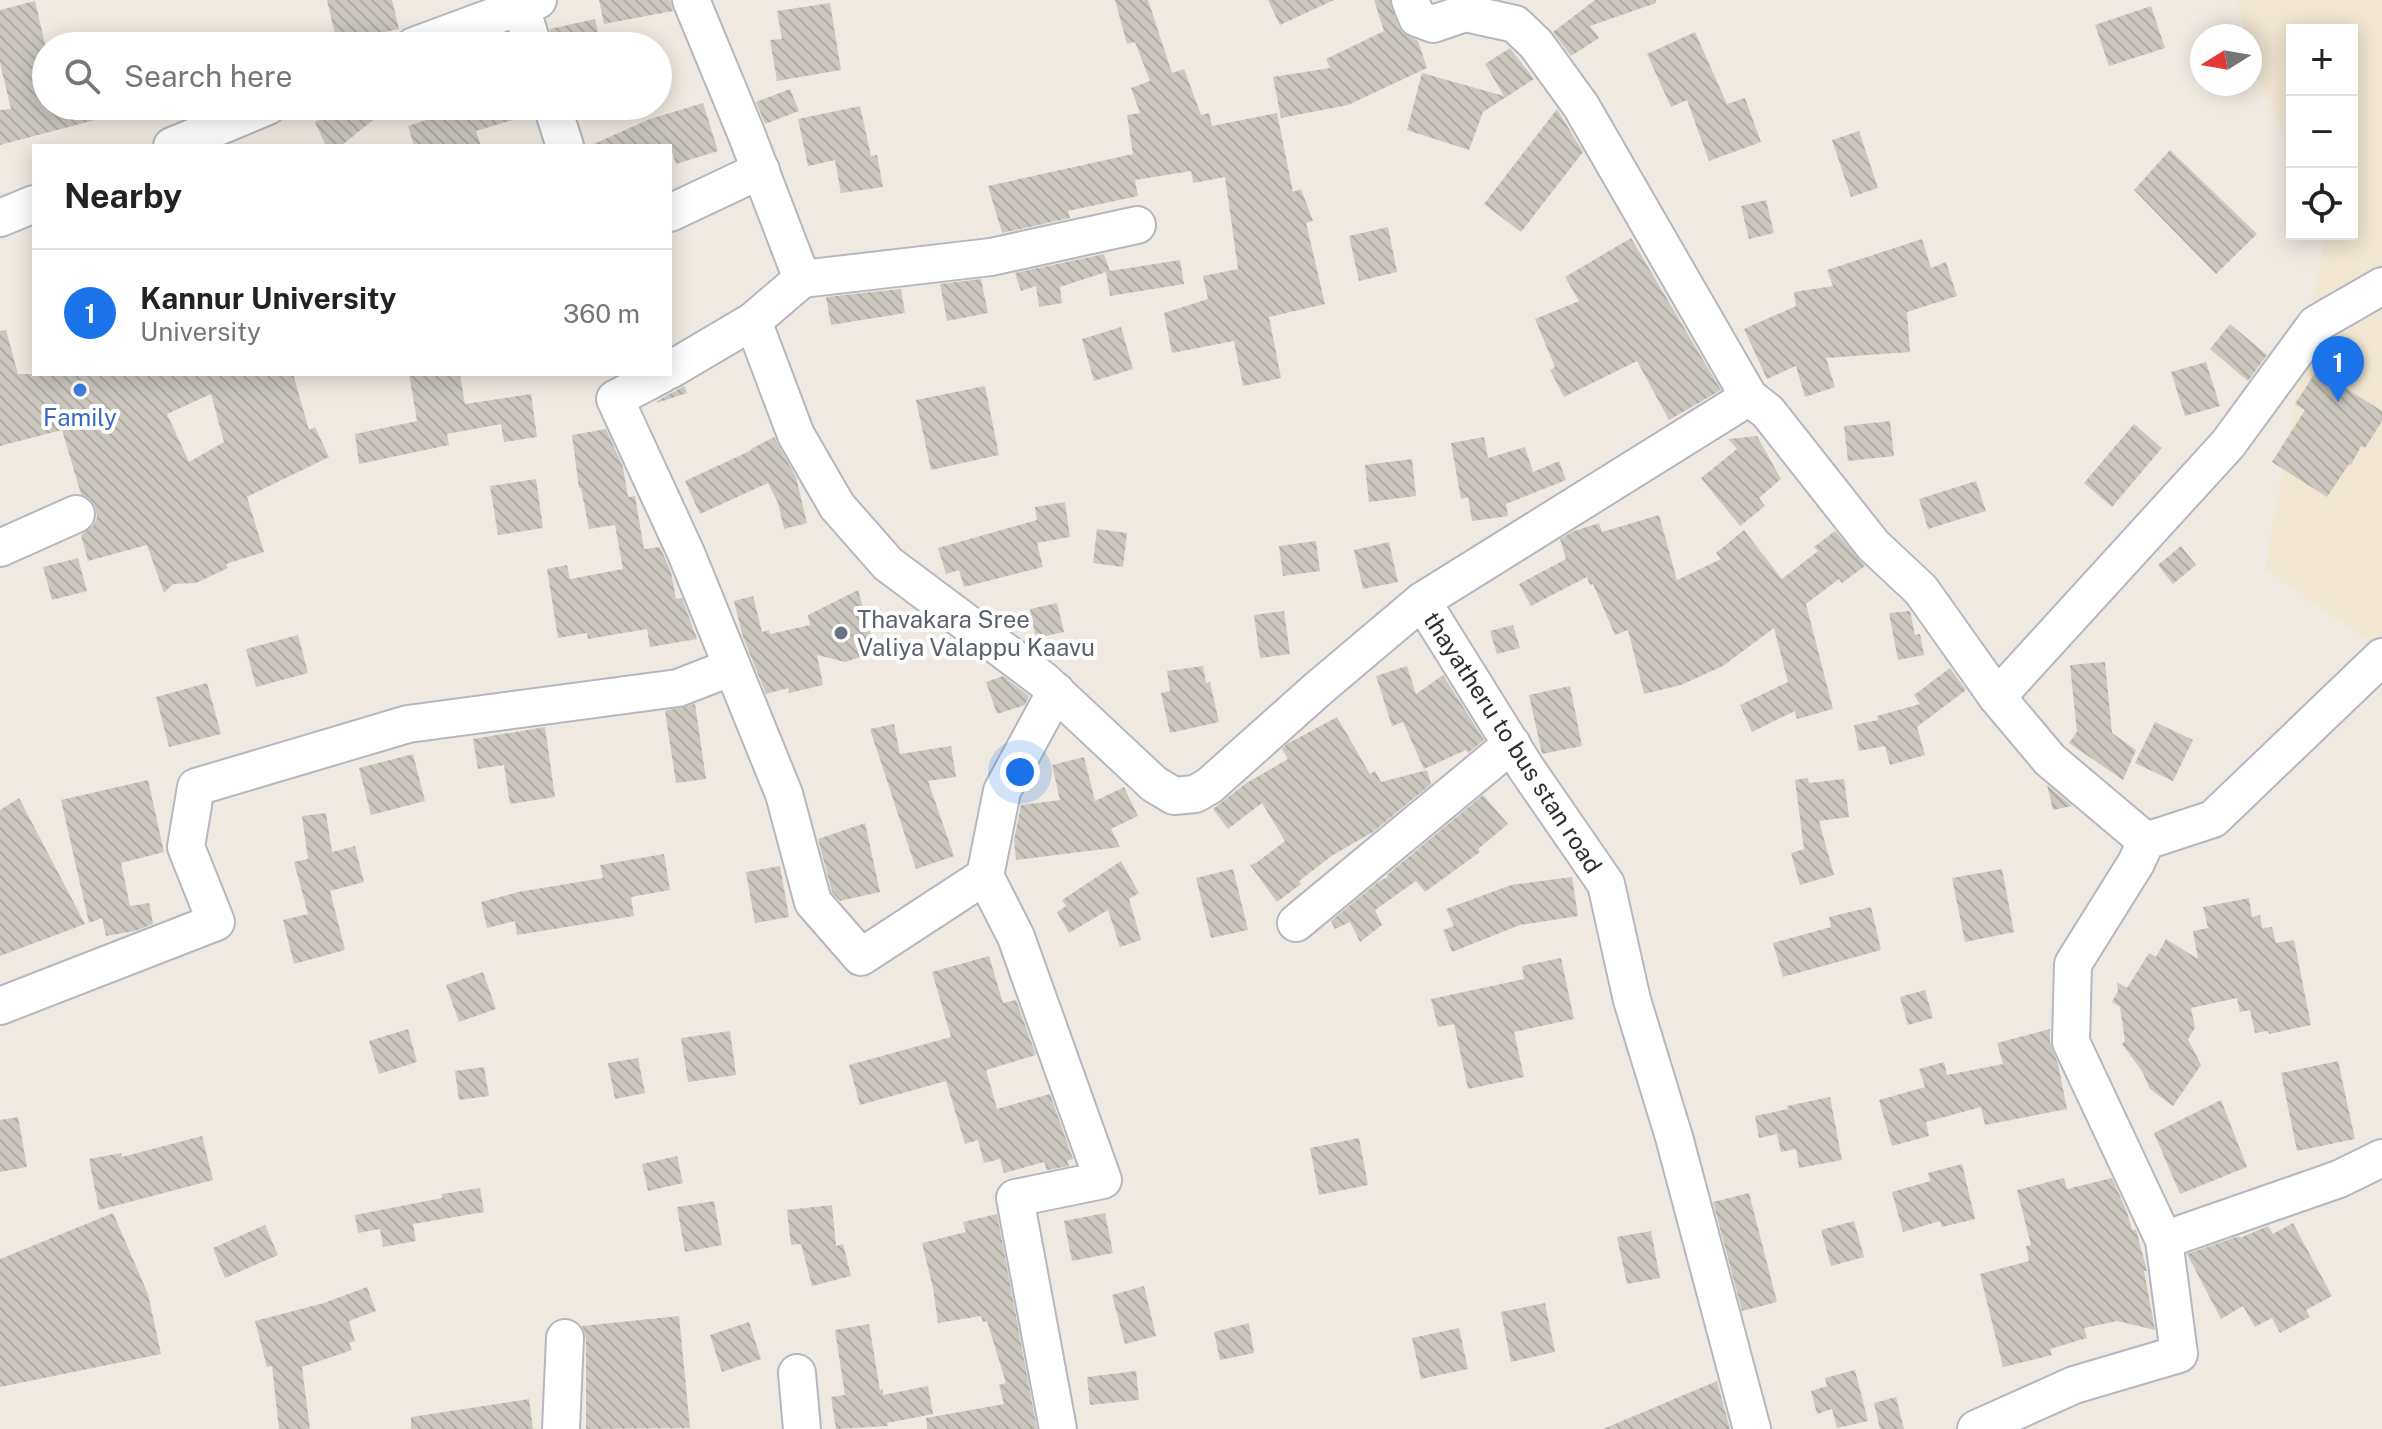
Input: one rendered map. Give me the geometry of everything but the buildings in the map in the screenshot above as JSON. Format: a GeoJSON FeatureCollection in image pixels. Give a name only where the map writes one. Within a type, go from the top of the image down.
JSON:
{"type":"FeatureCollection","features":[{"type":"Feature","properties":{"kind":"street"},"geometry":{"type":"LineString","coordinates":[[691,0],[802,279]]}},
{"type":"Feature","properties":{"kind":"street"},"geometry":{"type":"LineString","coordinates":[[1410,0],[1417,18],[1433,24],[1465,13],[1515,24],[1536,44],[1581,106],[1749,397],[1768,412],[1873,545],[1921,590],[1997,697],[2050,760],[2146,841]]}},
{"type":"Feature","properties":{"kind":"street"},"geometry":{"type":"LineString","coordinates":[[451,32],[529,3],[532,32]]}},
{"type":"Feature","properties":{"kind":"street"},"geometry":{"type":"LineString","coordinates":[[177,144],[234,120]]}},
{"type":"Feature","properties":{"kind":"street"},"geometry":{"type":"LineString","coordinates":[[557,120],[564,144]]}},
{"type":"Feature","properties":{"kind":"street"},"geometry":{"type":"LineString","coordinates":[[672,212],[761,170]]}},
{"type":"Feature","properties":{"kind":"street"},"geometry":{"type":"LineString","coordinates":[[0,218],[32,205]]}},
{"type":"Feature","properties":{"kind":"street"},"geometry":{"type":"LineString","coordinates":[[672,369],[753,321],[802,279],[991,257],[1137,225]]}},
{"type":"Feature","properties":{"kind":"street"},"geometry":{"type":"LineString","coordinates":[[1997,697],[2228,444],[2316,324],[2382,286]]}},
{"type":"Feature","properties":{"kind":"street","name":"thayatheru to bus stan road"},"geometry":{"type":"LineString","coordinates":[[753,321],[796,435],[837,506],[888,564],[1056,691],[1154,784],[1174,796],[1195,794],[1209,786],[1422,601],[1512,744],[1606,884],[1632,1000],[1674,1137],[1752,1429]]}},
{"type":"Feature","properties":{"kind":"street"},"geometry":{"type":"LineString","coordinates":[[658,376],[615,399],[686,553],[784,794],[813,902],[861,957],[985,876]]}},
{"type":"Feature","properties":{"kind":"street"},"geometry":{"type":"LineString","coordinates":[[1422,601],[1749,397]]}},
{"type":"Feature","properties":{"kind":"street"},"geometry":{"type":"LineString","coordinates":[[0,548],[76,514]]}},
{"type":"Feature","properties":{"kind":"street"},"geometry":{"type":"LineString","coordinates":[[1976,1429],[2074,1385],[2179,1354],[2164,1240],[2071,1042],[2073,964],[2136,863],[2146,841],[2213,819],[2382,657]]}},
{"type":"Feature","properties":{"kind":"street"},"geometry":{"type":"LineString","coordinates":[[0,1006],[216,922],[186,847],[196,787],[408,724],[678,688],[732,667]]}},
{"type":"Feature","properties":{"kind":"street"},"geometry":{"type":"LineString","coordinates":[[1056,691],[1002,791],[985,876],[1016,937],[1103,1180],[1015,1198],[1058,1429]]}},
{"type":"Feature","properties":{"kind":"street"},"geometry":{"type":"LineString","coordinates":[[1296,923],[1512,744]]}},
{"type":"Feature","properties":{"kind":"street"},"geometry":{"type":"LineString","coordinates":[[2164,1240],[2339,1179],[2382,1158]]}},
{"type":"Feature","properties":{"kind":"street"},"geometry":{"type":"LineString","coordinates":[[561,1429],[565,1338]]}},
{"type":"Feature","properties":{"kind":"street"},"geometry":{"type":"LineString","coordinates":[[797,1373],[802,1429]]}},
{"type":"Feature","properties":{"kind":"shaded area"},"geometry":{"type":"Polygon","coordinates":[[[2237,0],[2382,0],[2382,650],[2265,569],[2324,240],[2358,240],[2358,24],[2286,24],[2286,138],[2262,87],[2262,24],[2242,24],[2237,0]]]}},
{"type":"Feature","properties":{"kind":"place","name":"Family"},"geometry":{"type":"Point","coordinates":[80,390]}},
{"type":"Feature","properties":{"kind":"place","name":"Kannur University"},"geometry":{"type":"Point","coordinates":[2338,402]}},
{"type":"Feature","properties":{"kind":"place","name":"Thavakara Sree Valiya Valappu Kaavu"},"geometry":{"type":"Point","coordinates":[841,633]}}]}
